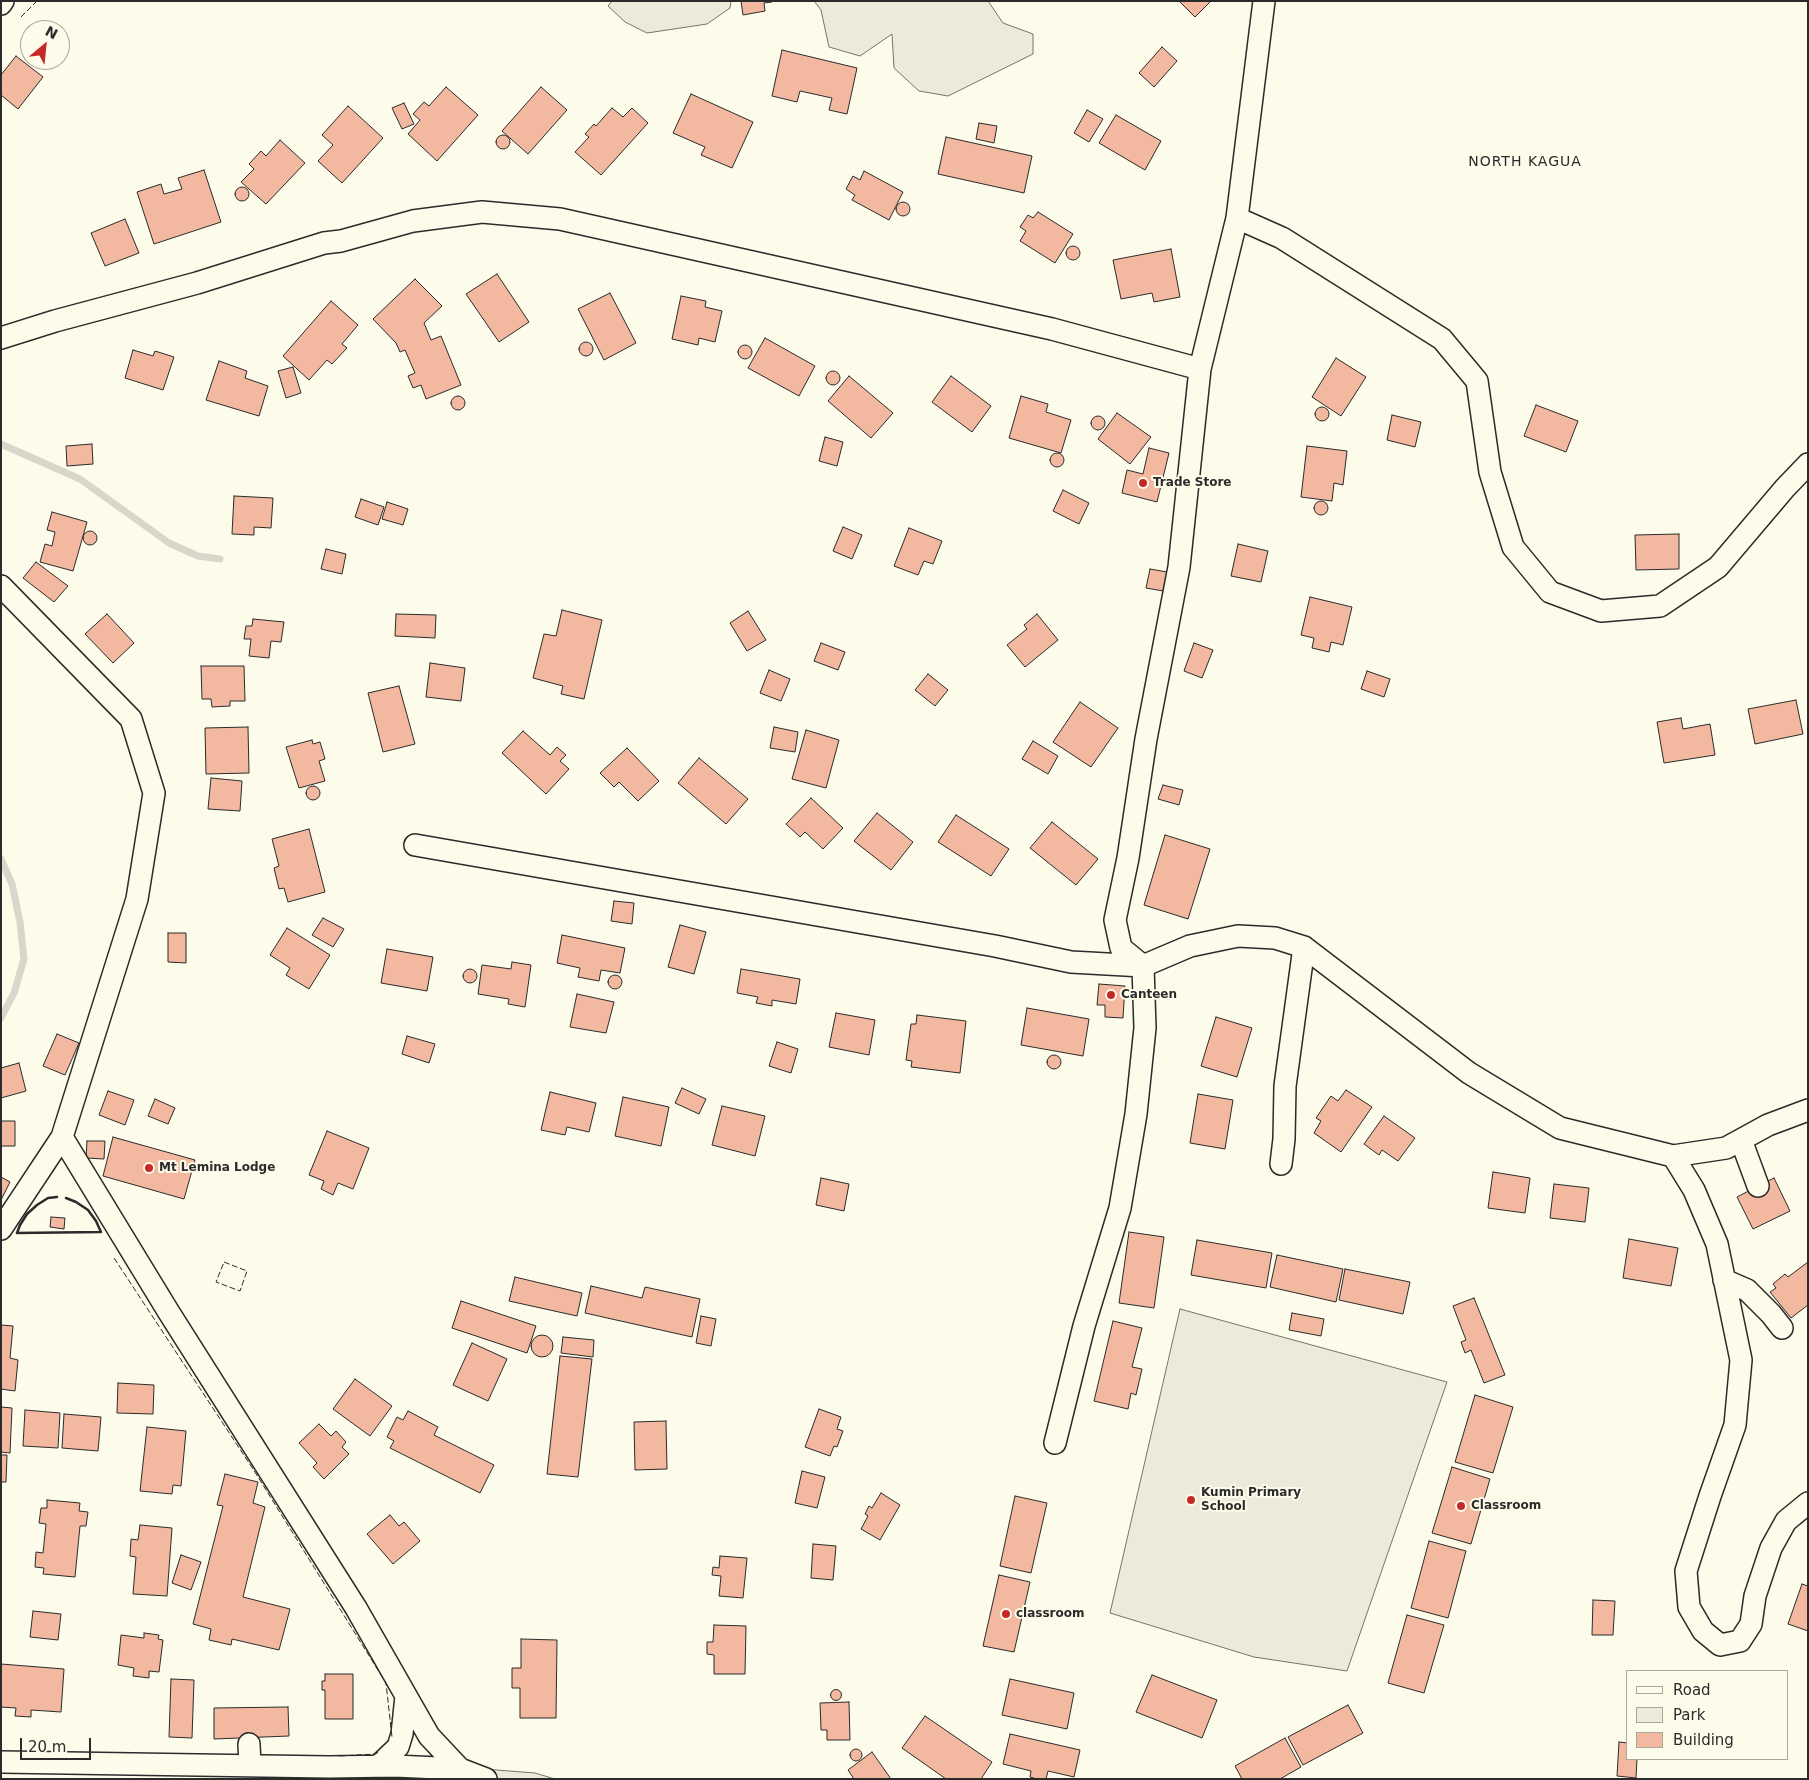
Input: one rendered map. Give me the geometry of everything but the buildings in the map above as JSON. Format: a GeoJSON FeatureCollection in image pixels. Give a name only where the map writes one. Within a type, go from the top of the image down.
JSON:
{"type":"FeatureCollection","features":[{"type":"Feature","properties":{"kind":"street"},"geometry":{"type":"LineString","coordinates":[[1055,1443],[1084,1326],[1120,1208],[1136,1114],[1145,1028],[1144,966],[1122,948],[1116,920],[1128,858],[1146,739],[1179,567],[1200,369],[1237,218],[1264,1]]}},
{"type":"Feature","properties":{"kind":"street"},"geometry":{"type":"LineString","coordinates":[[1,338],[55,321],[197,283],[324,242],[341,241],[413,221],[482,212],[560,219],[1052,330],[1200,369]]}},
{"type":"Feature","properties":{"kind":"street"},"geometry":{"type":"LineString","coordinates":[[1237,218],[1282,238],[1442,338],[1477,381],[1490,472],[1512,547],[1550,592],[1601,611],[1660,606],[1718,567],[1785,488],[1808,464]]}},
{"type":"Feature","properties":{"kind":"street"},"geometry":{"type":"LineString","coordinates":[[1,586],[131,719],[154,793],[137,899],[62,1137],[1,1229]]}},
{"type":"Feature","properties":{"kind":"street"},"geometry":{"type":"LineString","coordinates":[[415,845],[995,946],[1071,962],[1144,966],[1190,946],[1238,936],[1275,938],[1304,947],[1469,1074],[1560,1128],[1673,1156],[1726,1148],[1768,1125],[1808,1110]]}},
{"type":"Feature","properties":{"kind":"street"},"geometry":{"type":"LineString","coordinates":[[1282,1164],[1285,1086],[1304,947]]}},
{"type":"Feature","properties":{"kind":"street"},"geometry":{"type":"LineString","coordinates":[[62,1137],[168,1311],[356,1608],[429,1736],[460,1769]]}},
{"type":"Feature","properties":{"kind":"street"},"geometry":{"type":"LineString","coordinates":[[1740,1140],[1758,1186]]}},
{"type":"Feature","properties":{"kind":"street"},"geometry":{"type":"LineString","coordinates":[[1673,1156],[1694,1190],[1717,1244],[1741,1360],[1735,1425],[1686,1570],[1689,1607],[1703,1631],[1720,1646],[1740,1641],[1751,1624],[1755,1596],[1771,1548],[1786,1521],[1808,1503]]}},
{"type":"Feature","properties":{"kind":"street"},"geometry":{"type":"LineString","coordinates":[[1724,1280],[1747,1290],[1782,1328]]}},
{"type":"Feature","properties":{"kind":"street"},"geometry":{"type":"LineString","coordinates":[[378,1766],[398,1747],[402,1734],[406,1696]]}},
{"type":"Feature","properties":{"kind":"street"},"geometry":{"type":"LineString","coordinates":[[249,1744],[250,1766]]}},
{"type":"Feature","properties":{"kind":"street"},"geometry":{"type":"LineString","coordinates":[[1,1762],[378,1766],[460,1769],[486,1779]]}},
{"type":"Feature","properties":{"kind":"green space"},"geometry":{"type":"Polygon","coordinates":[[[612,1],[731,1],[730,8],[707,24],[647,33],[625,22],[608,6],[612,1]]]}},
{"type":"Feature","properties":{"kind":"green space"},"geometry":{"type":"Polygon","coordinates":[[[814,1],[988,1],[1003,23],[1033,34],[1033,54],[948,96],[919,91],[894,68],[892,34],[860,56],[829,47],[821,10],[814,1]]]}},
{"type":"Feature","properties":{"kind":"green space"},"geometry":{"type":"Polygon","coordinates":[[[1180,1309],[1447,1382],[1347,1671],[1254,1657],[1110,1613],[1180,1309]]]}},
{"type":"Feature","properties":{"kind":"shaded area"},"geometry":{"type":"Polygon","coordinates":[[[484,1769],[535,1773],[555,1779],[486,1779],[484,1769]]]}},
{"type":"Feature","properties":{"kind":"waterway"},"geometry":{"type":"LineString","coordinates":[[1,444],[80,479],[169,543],[198,556],[220,559]]}},
{"type":"Feature","properties":{"kind":"waterway"},"geometry":{"type":"LineString","coordinates":[[1,859],[12,884],[20,922],[24,959],[14,993],[1,1018]]}},
{"type":"Feature","properties":{"kind":"fence"},"geometry":{"type":"LineString","coordinates":[[21,17],[37,1]]}},
{"type":"Feature","properties":{"kind":"fence"},"geometry":{"type":"LineString","coordinates":[[57,1197],[48,1198],[37,1205],[27,1214],[17,1233],[101,1232],[88,1210],[66,1198]]}},
{"type":"Feature","properties":{"kind":"fence"},"geometry":{"type":"LineString","coordinates":[[114,1258],[253,1469],[386,1683],[392,1737]]}},
{"type":"Feature","properties":{"kind":"fence"},"geometry":{"type":"LineString","coordinates":[[224,1262],[247,1271],[240,1291],[216,1282],[224,1262]]}},
{"type":"Feature","properties":{"kind":"fence"},"geometry":{"type":"LineString","coordinates":[[339,1756],[376,1754],[378,1752]]}},
{"type":"Feature","properties":{"kind":"wall"},"geometry":{"type":"LineString","coordinates":[[57,1197],[48,1198],[37,1205],[27,1214],[17,1233],[101,1232],[88,1210],[66,1198]]}},
{"type":"Feature","properties":{"kind":"place","name":"Trade Store"},"geometry":{"type":"Point","coordinates":[1143,483]}},
{"type":"Feature","properties":{"kind":"place","name":"Canteen"},"geometry":{"type":"Point","coordinates":[1111,995]}},
{"type":"Feature","properties":{"kind":"place","name":"Mt Lemina Lodge"},"geometry":{"type":"Point","coordinates":[149,1168]}},
{"type":"Feature","properties":{"kind":"place","name":"Kumin Primary School"},"geometry":{"type":"Point","coordinates":[1191,1500]}},
{"type":"Feature","properties":{"kind":"place","name":"Classroom"},"geometry":{"type":"Point","coordinates":[1461,1506]}},
{"type":"Feature","properties":{"kind":"place","name":"classroom"},"geometry":{"type":"Point","coordinates":[1006,1614]}},
{"type":"Feature","properties":{"kind":"district","name":"NORTH KAGUA"},"geometry":{"type":"Point","coordinates":[1525,162]}}]}
